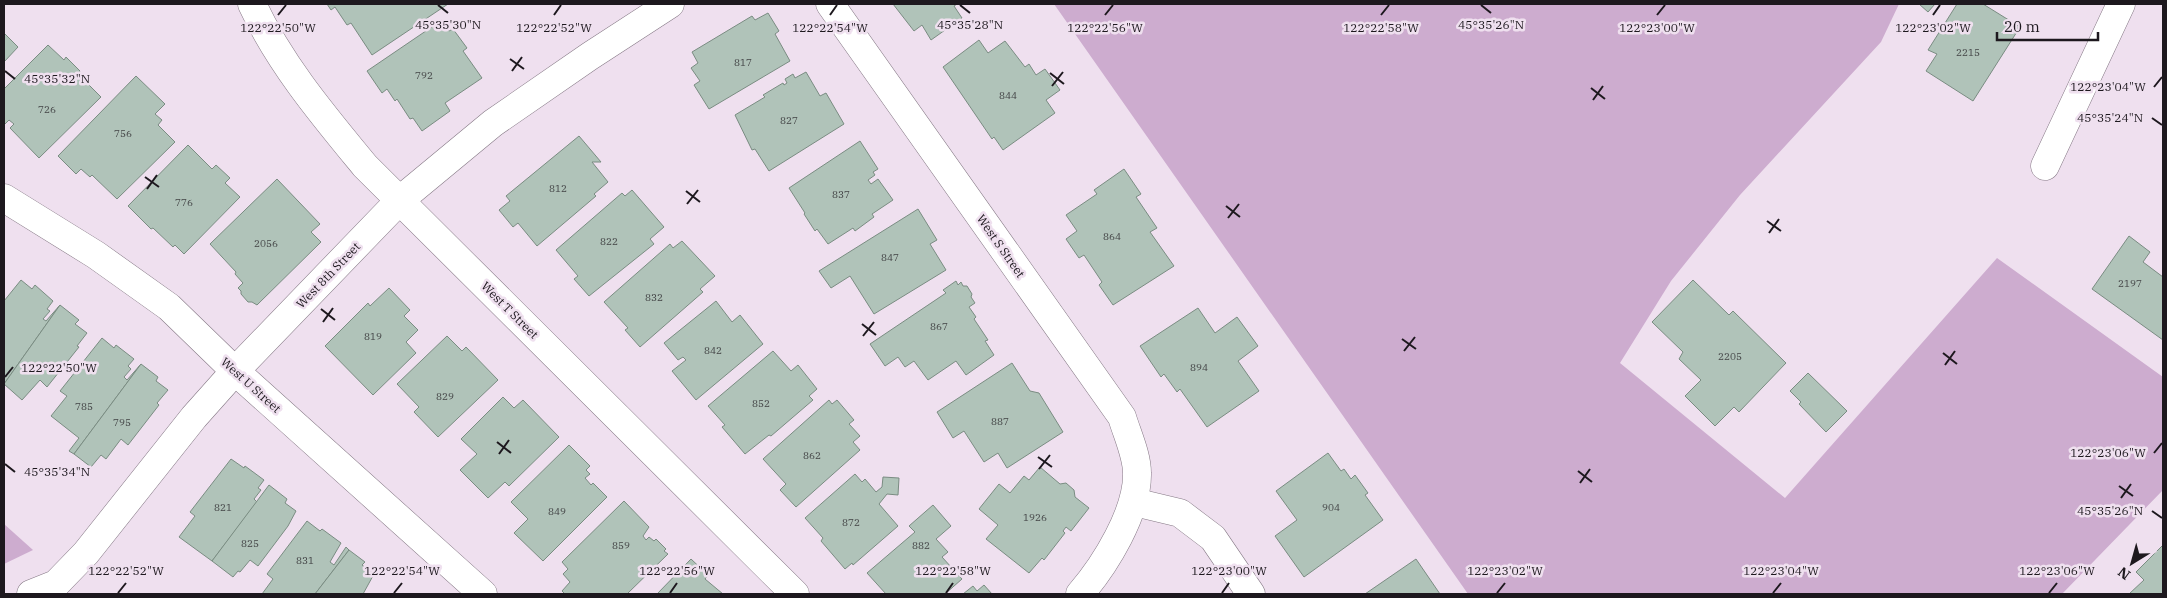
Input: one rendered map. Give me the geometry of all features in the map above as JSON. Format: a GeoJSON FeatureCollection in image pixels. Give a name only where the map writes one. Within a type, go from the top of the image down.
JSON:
{"type":"FeatureCollection","features":[{"type":"Feature","properties":{"kind":"street","name":"West T Street"},"geometry":{"type":"LineString","coordinates":[[252,4],[282,59],[323,116],[364,166],[795,594]]}},
{"type":"Feature","properties":{"kind":"street","name":"West 8th Street"},"geometry":{"type":"LineString","coordinates":[[31,594],[56,584],[86,553],[194,417],[235,371],[400,200],[493,124],[590,56],[670,4]]}},
{"type":"Feature","properties":{"kind":"street","name":"West S Street"},"geometry":{"type":"LineString","coordinates":[[830,4],[1122,417],[1137,472],[1134,502]]}},
{"type":"Feature","properties":{"kind":"street"},"geometry":{"type":"LineString","coordinates":[[2045,166],[2121,4]]}},
{"type":"Feature","properties":{"kind":"street","name":"West U Street"},"geometry":{"type":"LineString","coordinates":[[4,198],[96,255],[170,307],[235,371],[483,594]]}},
{"type":"Feature","properties":{"kind":"street"},"geometry":{"type":"LineString","coordinates":[[1080,594],[1089,584],[1112,547],[1134,502],[1180,513],[1213,538],[1251,594]]}},
{"type":"Feature","properties":{"kind":"shaded area"},"geometry":{"type":"Polygon","coordinates":[[[1054,4],[1899,4],[1881,42],[1740,195],[1671,281],[1620,363],[1785,498],[1997,258],[2163,377],[2163,490],[2062,594],[1468,594],[1054,4]]]}},
{"type":"Feature","properties":{"kind":"shaded area"},"geometry":{"type":"Polygon","coordinates":[[[4,524],[33,550],[4,564],[4,524]]]}},
{"type":"Feature","properties":{"kind":"building"},"geometry":{"type":"Polygon","coordinates":[[[327,4],[448,4],[372,55],[351,23],[347,25],[335,7],[331,10],[327,4]]]}},
{"type":"Feature","properties":{"kind":"building"},"geometry":{"type":"Polygon","coordinates":[[[893,4],[957,4],[954,6],[962,18],[931,40],[922,25],[914,31],[893,4]]]}},
{"type":"Feature","properties":{"kind":"building"},"geometry":{"type":"Polygon","coordinates":[[[1919,4],[1935,4],[1928,12],[1919,4]]]}},
{"type":"Feature","properties":{"kind":"building"},"geometry":{"type":"Polygon","coordinates":[[[1957,4],[1983,4],[2020,27],[1973,101],[1926,71],[1937,54],[1928,50],[1957,4]]]}},
{"type":"Feature","properties":{"kind":"building"},"geometry":{"type":"Polygon","coordinates":[[[768,13],[779,31],[775,34],[790,61],[709,109],[694,85],[700,81],[691,68],[698,63],[692,52],[752,16],[755,20],[768,13]]]}},
{"type":"Feature","properties":{"kind":"building"},"geometry":{"type":"Polygon","coordinates":[[[442,20],[449,31],[453,29],[467,48],[463,51],[482,78],[445,103],[450,111],[422,131],[413,118],[410,119],[397,99],[395,101],[387,89],[382,93],[367,71],[442,20]]]}},
{"type":"Feature","properties":{"kind":"building"},"geometry":{"type":"Polygon","coordinates":[[[4,33],[18,47],[4,62],[4,33]]]}},
{"type":"Feature","properties":{"kind":"building"},"geometry":{"type":"Polygon","coordinates":[[[979,40],[988,53],[1005,41],[1025,67],[1029,64],[1036,75],[1045,69],[1060,90],[1046,100],[1055,113],[1003,150],[994,137],[992,139],[943,67],[979,40]]]}},
{"type":"Feature","properties":{"kind":"building"},"geometry":{"type":"Polygon","coordinates":[[[48,45],[64,60],[66,57],[80,71],[78,74],[101,97],[39,158],[10,128],[14,124],[9,120],[4,123],[4,89],[48,45]]]}},
{"type":"Feature","properties":{"kind":"building"},"geometry":{"type":"Polygon","coordinates":[[[806,72],[820,96],[826,93],[844,124],[769,171],[755,149],[752,150],[735,115],[765,97],[763,95],[783,83],[784,85],[787,83],[785,79],[793,74],[795,78],[806,72]]]}},
{"type":"Feature","properties":{"kind":"building"},"geometry":{"type":"Polygon","coordinates":[[[136,76],[165,104],[155,114],[162,120],[158,125],[175,142],[117,199],[92,175],[90,177],[81,169],[76,174],[58,156],[136,76]]]}},
{"type":"Feature","properties":{"kind":"building"},"geometry":{"type":"Polygon","coordinates":[[[579,136],[601,162],[592,162],[608,182],[594,194],[596,196],[537,246],[518,223],[513,227],[499,210],[510,201],[506,196],[579,136]]]}},
{"type":"Feature","properties":{"kind":"building"},"geometry":{"type":"Polygon","coordinates":[[[860,141],[878,169],[873,172],[875,175],[868,180],[871,184],[878,179],[893,200],[872,214],[874,217],[855,231],[853,228],[828,244],[817,229],[815,231],[789,188],[860,141]]]}},
{"type":"Feature","properties":{"kind":"building"},"geometry":{"type":"Polygon","coordinates":[[[188,145],[212,169],[216,165],[230,178],[225,183],[240,197],[184,254],[175,245],[173,247],[153,228],[151,229],[128,206],[188,145]]]}},
{"type":"Feature","properties":{"kind":"building"},"geometry":{"type":"Polygon","coordinates":[[[1124,169],[1141,194],[1136,197],[1157,228],[1150,232],[1174,266],[1113,305],[1099,285],[1102,282],[1084,255],[1079,258],[1066,239],[1077,231],[1066,215],[1097,194],[1094,190],[1124,169]]]}},
{"type":"Feature","properties":{"kind":"building"},"geometry":{"type":"Polygon","coordinates":[[[277,179],[320,224],[311,232],[321,242],[257,305],[248,302],[241,294],[238,288],[243,283],[235,274],[236,272],[210,244],[277,179]]]}},
{"type":"Feature","properties":{"kind":"building"},"geometry":{"type":"Polygon","coordinates":[[[632,190],[664,227],[650,239],[654,244],[589,296],[574,279],[578,276],[556,250],[622,193],[625,196],[632,190]]]}},
{"type":"Feature","properties":{"kind":"building"},"geometry":{"type":"Polygon","coordinates":[[[918,209],[937,240],[930,244],[946,270],[874,314],[850,276],[831,288],[819,271],[918,209]]]}},
{"type":"Feature","properties":{"kind":"building"},"geometry":{"type":"Polygon","coordinates":[[[2129,236],[2150,252],[2143,262],[2163,277],[2163,340],[2092,289],[2129,236]]]}},
{"type":"Feature","properties":{"kind":"building"},"geometry":{"type":"Polygon","coordinates":[[[682,241],[715,276],[700,289],[703,292],[640,347],[625,330],[628,328],[604,302],[670,244],[673,248],[682,241]]]}},
{"type":"Feature","properties":{"kind":"building"},"geometry":{"type":"Polygon","coordinates":[[[21,280],[32,289],[35,285],[53,301],[47,309],[50,311],[43,319],[46,321],[60,305],[4,384],[4,301],[21,280]]]}},
{"type":"Feature","properties":{"kind":"building"},"geometry":{"type":"Polygon","coordinates":[[[1693,280],[1729,315],[1733,311],[1786,363],[1739,412],[1734,407],[1715,426],[1685,396],[1701,380],[1679,359],[1683,352],[1652,322],[1693,280]]]}},
{"type":"Feature","properties":{"kind":"building"},"geometry":{"type":"Polygon","coordinates":[[[956,281],[958,285],[961,282],[963,286],[967,286],[972,294],[971,297],[975,303],[969,307],[976,317],[974,319],[988,340],[985,341],[994,355],[966,375],[956,361],[928,380],[914,361],[905,367],[898,357],[885,366],[870,344],[946,293],[943,290],[956,281]]]}},
{"type":"Feature","properties":{"kind":"building"},"geometry":{"type":"Polygon","coordinates":[[[389,288],[410,310],[404,316],[418,330],[406,342],[416,353],[373,395],[325,346],[368,303],[370,306],[389,288]]]}},
{"type":"Feature","properties":{"kind":"building"},"geometry":{"type":"Polygon","coordinates":[[[716,301],[732,322],[740,315],[763,344],[696,400],[672,371],[686,360],[683,357],[678,360],[664,343],[716,301]]]}},
{"type":"Feature","properties":{"kind":"building"},"geometry":{"type":"Polygon","coordinates":[[[60,305],[79,320],[75,324],[87,333],[77,346],[79,347],[47,387],[40,380],[22,400],[4,384],[60,305]]]}},
{"type":"Feature","properties":{"kind":"building"},"geometry":{"type":"Polygon","coordinates":[[[1198,308],[1215,333],[1237,317],[1258,346],[1238,361],[1259,391],[1207,427],[1180,389],[1177,392],[1164,374],[1161,377],[1140,346],[1198,308]]]}},
{"type":"Feature","properties":{"kind":"building"},"geometry":{"type":"Polygon","coordinates":[[[447,336],[462,351],[466,347],[498,380],[438,437],[414,412],[419,407],[397,384],[447,336]]]}},
{"type":"Feature","properties":{"kind":"building"},"geometry":{"type":"Polygon","coordinates":[[[102,338],[114,348],[116,345],[134,359],[128,366],[131,369],[124,377],[127,380],[141,364],[74,454],[69,451],[79,438],[51,416],[67,396],[60,391],[102,338]]]}},
{"type":"Feature","properties":{"kind":"building"},"geometry":{"type":"Polygon","coordinates":[[[773,351],[791,371],[798,365],[817,389],[809,396],[813,400],[771,436],[769,435],[745,454],[722,427],[725,425],[708,406],[773,351]]]}},
{"type":"Feature","properties":{"kind":"building"},"geometry":{"type":"Polygon","coordinates":[[[1012,363],[1030,391],[1039,393],[1063,432],[1007,468],[998,453],[984,462],[964,431],[953,438],[937,412],[1012,363]]]}},
{"type":"Feature","properties":{"kind":"building"},"geometry":{"type":"Polygon","coordinates":[[[141,364],[158,377],[156,381],[168,390],[157,403],[159,405],[128,445],[121,439],[106,459],[101,455],[91,467],[74,454],[141,364]]]}},
{"type":"Feature","properties":{"kind":"building"},"geometry":{"type":"Polygon","coordinates":[[[1808,373],[1847,411],[1826,432],[1799,404],[1801,402],[1790,391],[1808,373]]]}},
{"type":"Feature","properties":{"kind":"building"},"geometry":{"type":"Polygon","coordinates":[[[503,397],[514,408],[523,400],[559,437],[509,486],[505,482],[488,498],[460,470],[477,454],[461,439],[503,397]]]}},
{"type":"Feature","properties":{"kind":"building"},"geometry":{"type":"Polygon","coordinates":[[[829,400],[832,404],[837,400],[854,420],[849,424],[860,436],[853,442],[860,450],[796,507],[780,490],[786,484],[763,459],[829,400]]]}},
{"type":"Feature","properties":{"kind":"building"},"geometry":{"type":"Polygon","coordinates":[[[569,445],[590,466],[586,470],[590,474],[585,478],[607,497],[543,561],[514,533],[528,519],[511,502],[569,445]]]}},
{"type":"Feature","properties":{"kind":"building"},"geometry":{"type":"Polygon","coordinates":[[[1328,453],[1341,471],[1344,469],[1351,479],[1355,475],[1368,493],[1365,495],[1383,520],[1304,577],[1275,536],[1297,520],[1276,491],[1328,453]]]}},
{"type":"Feature","properties":{"kind":"building"},"geometry":{"type":"Polygon","coordinates":[[[231,459],[244,468],[245,466],[264,480],[258,488],[261,490],[254,499],[257,502],[212,561],[179,537],[195,516],[190,512],[231,459]]]}},
{"type":"Feature","properties":{"kind":"building"},"geometry":{"type":"Polygon","coordinates":[[[1040,467],[1060,484],[1066,483],[1074,490],[1075,497],[1089,508],[1071,531],[1066,527],[1063,531],[1065,533],[1044,560],[1042,558],[1029,573],[986,539],[998,525],[979,509],[999,484],[1010,493],[1024,476],[1029,480],[1040,467]]]}},
{"type":"Feature","properties":{"kind":"building"},"geometry":{"type":"Polygon","coordinates":[[[855,474],[862,482],[865,479],[876,492],[882,487],[883,477],[899,478],[898,495],[887,494],[879,504],[898,526],[853,565],[852,563],[845,569],[821,541],[823,538],[805,518],[855,474]]]}},
{"type":"Feature","properties":{"kind":"building"},"geometry":{"type":"Polygon","coordinates":[[[269,485],[287,499],[285,503],[296,511],[288,526],[258,566],[250,560],[233,577],[212,561],[269,485]]]}},
{"type":"Feature","properties":{"kind":"building"},"geometry":{"type":"Polygon","coordinates":[[[624,501],[649,527],[643,536],[646,540],[649,537],[654,541],[656,539],[666,549],[664,551],[668,554],[627,594],[565,594],[562,591],[570,582],[563,574],[568,569],[562,562],[624,501]]]}},
{"type":"Feature","properties":{"kind":"building"},"geometry":{"type":"Polygon","coordinates":[[[933,505],[951,526],[936,539],[948,552],[942,557],[962,579],[945,594],[886,594],[867,573],[915,532],[909,526],[933,505]]]}},
{"type":"Feature","properties":{"kind":"building"},"geometry":{"type":"Polygon","coordinates":[[[307,521],[341,543],[330,562],[334,565],[346,547],[349,550],[315,594],[262,594],[273,579],[267,574],[307,521]]]}},
{"type":"Feature","properties":{"kind":"building"},"geometry":{"type":"Polygon","coordinates":[[[2163,545],[2163,594],[2129,594],[2144,580],[2136,572],[2163,545]]]}},
{"type":"Feature","properties":{"kind":"building"},"geometry":{"type":"Polygon","coordinates":[[[349,550],[365,562],[362,565],[374,574],[363,594],[315,594],[349,550]]]}},
{"type":"Feature","properties":{"kind":"building"},"geometry":{"type":"Polygon","coordinates":[[[691,559],[708,575],[705,579],[723,594],[657,594],[691,559]]]}},
{"type":"Feature","properties":{"kind":"building"},"geometry":{"type":"Polygon","coordinates":[[[1416,559],[1440,594],[1365,594],[1416,559]]]}},
{"type":"Feature","properties":{"kind":"building"},"geometry":{"type":"Polygon","coordinates":[[[984,585],[992,594],[963,594],[973,586],[977,591],[984,585]]]}}]}
